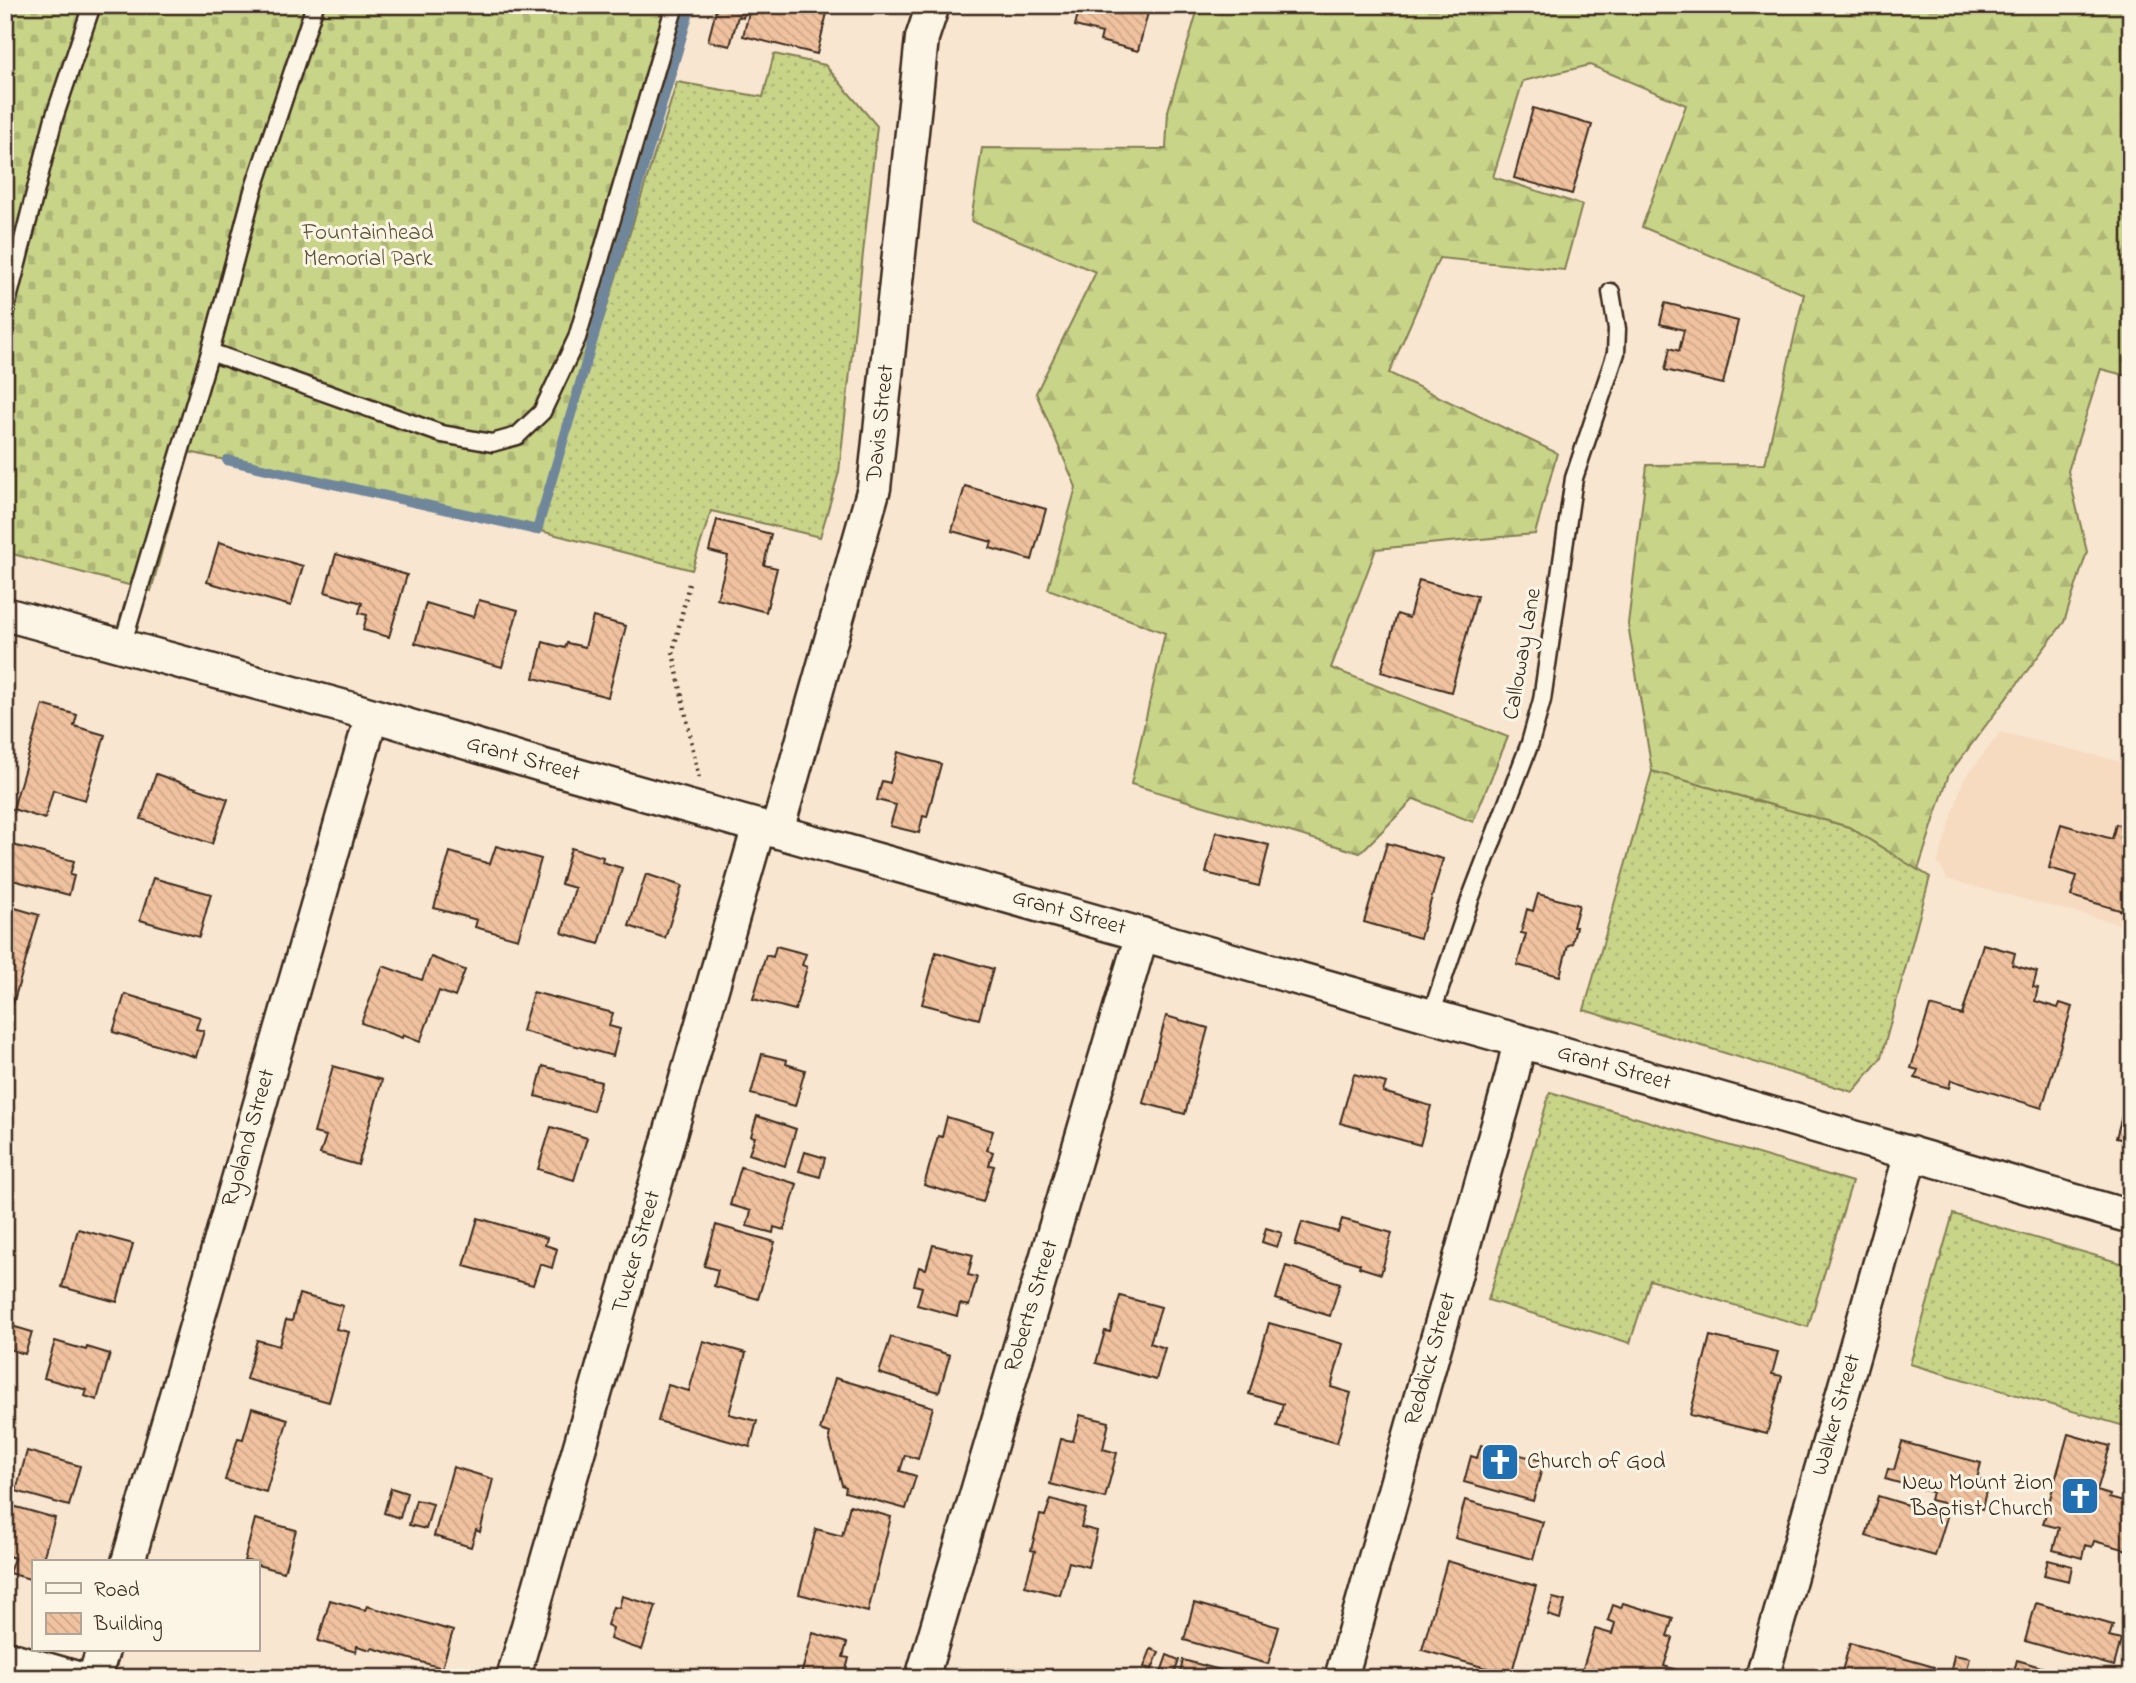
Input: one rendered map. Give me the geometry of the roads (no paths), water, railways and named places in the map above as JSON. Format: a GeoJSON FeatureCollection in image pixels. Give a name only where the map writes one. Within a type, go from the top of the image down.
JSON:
{"type":"FeatureCollection","features":[{"type":"Feature","properties":{"kind":"street","name":"Davis Street"},"geometry":{"type":"LineString","coordinates":[[768,829],[874,488],[922,38],[933,5]]}},
{"type":"Feature","properties":{"kind":"street","name":"Grant Street"},"geometry":{"type":"LineString","coordinates":[[5,614],[372,715],[1431,1015],[2131,1217]]}},
{"type":"Feature","properties":{"kind":"street","name":"Ryoland Street"},"geometry":{"type":"LineString","coordinates":[[129,1560],[372,715]]}},
{"type":"Feature","properties":{"kind":"street","name":"Tucker Street"},"geometry":{"type":"LineString","coordinates":[[513,1678],[753,856],[768,829]]}},
{"type":"Feature","properties":{"kind":"street","name":"Roberts Street"},"geometry":{"type":"LineString","coordinates":[[922,1678],[1142,934]]}},
{"type":"Feature","properties":{"kind":"street","name":"Reddick Street"},"geometry":{"type":"LineString","coordinates":[[1341,1678],[1520,1041]]}},
{"type":"Feature","properties":{"kind":"street","name":"Walker Street"},"geometry":{"type":"LineString","coordinates":[[1762,1678],[1911,1153]]}},
{"type":"Feature","properties":{"kind":"street"},"geometry":{"type":"LineString","coordinates":[[94,1678],[102,1652]]}},
{"type":"Feature","properties":{"kind":"street"},"geometry":{"type":"LineString","coordinates":[[5,1657],[77,1678]]}},
{"type":"Feature","properties":{"kind":"lane"},"geometry":{"type":"LineString","coordinates":[[5,311],[54,118],[92,5]]}},
{"type":"Feature","properties":{"kind":"lane"},"geometry":{"type":"LineString","coordinates":[[122,646],[210,352],[253,191],[315,5]]}},
{"type":"Feature","properties":{"kind":"lane"},"geometry":{"type":"LineString","coordinates":[[210,352],[442,434],[492,443],[517,436],[542,412],[577,338],[675,5]]}},
{"type":"Feature","properties":{"kind":"lane","name":"Calloway Lane"},"geometry":{"type":"LineString","coordinates":[[1431,1015],[1471,897],[1530,743],[1542,700],[1574,478],[1616,353],[1617,329],[1611,292]]}},
{"type":"Feature","properties":{"kind":"waterway"},"geometry":{"type":"LineString","coordinates":[[227,460],[537,530],[691,5]]}},
{"type":"Feature","properties":{"kind":"place","name":"Church of God"},"geometry":{"type":"Point","coordinates":[1500,1462]}},
{"type":"Feature","properties":{"kind":"place","name":"New Mount Zion Baptist Church"},"geometry":{"type":"Point","coordinates":[2080,1496]}},
{"type":"Feature","properties":{"kind":"park label","name":"Fountainhead Memorial Park"},"geometry":{"type":"Point","coordinates":[368,246]}}]}
